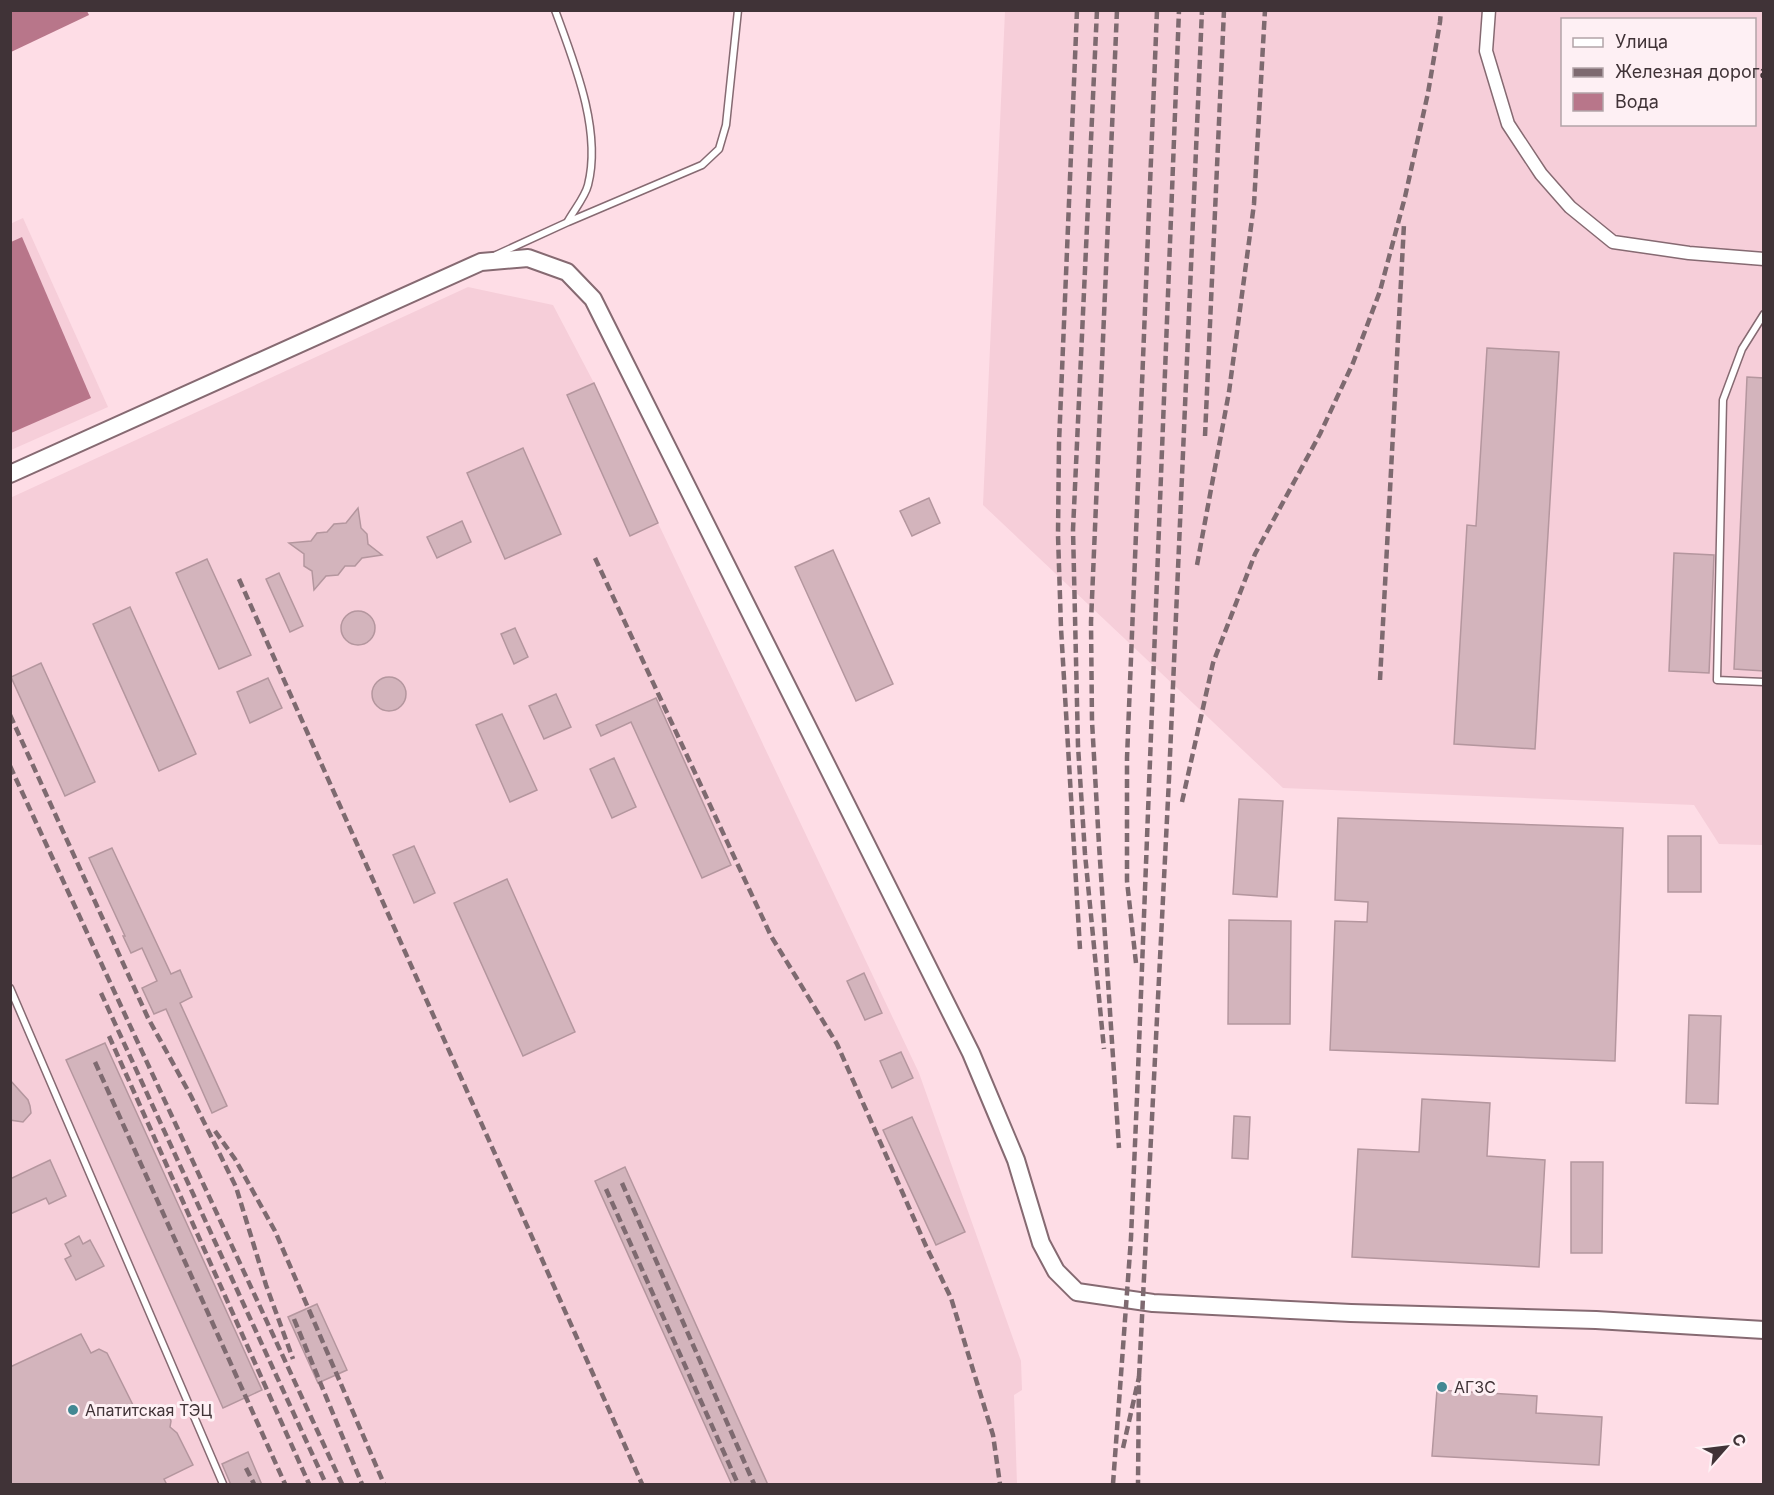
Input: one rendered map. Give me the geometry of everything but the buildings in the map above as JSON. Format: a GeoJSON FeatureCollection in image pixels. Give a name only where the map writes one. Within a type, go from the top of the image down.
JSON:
{"type":"FeatureCollection","features":[{"type":"Feature","properties":{"kind":"street"},"geometry":{"type":"LineString","coordinates":[[1489,10],[1486,51],[1508,124],[1541,174],[1570,207],[1613,242],[1689,253],[1764,259]]}},
{"type":"Feature","properties":{"kind":"street"},"geometry":{"type":"LineString","coordinates":[[10,474],[481,262],[528,258],[567,272],[592,299],[971,1053],[1016,1160],[1041,1243],[1056,1271],[1077,1292],[1153,1304],[1351,1313],[1596,1320],[1764,1330]]}},
{"type":"Feature","properties":{"kind":"lane"},"geometry":{"type":"LineString","coordinates":[[555,10],[589,116],[592,153],[588,186],[568,222]]}},
{"type":"Feature","properties":{"kind":"lane"},"geometry":{"type":"LineString","coordinates":[[481,262],[702,165],[719,148],[726,125],[738,10]]}},
{"type":"Feature","properties":{"kind":"lane"},"geometry":{"type":"LineString","coordinates":[[1764,314],[1742,350],[1723,400],[1717,680],[1764,682]]}},
{"type":"Feature","properties":{"kind":"lane"},"geometry":{"type":"LineString","coordinates":[[10,988],[223,1485]]}},
{"type":"Feature","properties":{"kind":"shaded area"},"geometry":{"type":"Polygon","coordinates":[[[1005,11],[1763,11],[1763,845],[1719,844],[1694,805],[1283,788],[983,505],[1005,11]]]}},
{"type":"Feature","properties":{"kind":"shaded area"},"geometry":{"type":"Polygon","coordinates":[[[23,218],[108,407],[11,450],[10,224],[23,218]]]}},
{"type":"Feature","properties":{"kind":"shaded area"},"geometry":{"type":"Polygon","coordinates":[[[468,287],[553,305],[594,383],[919,1073],[1021,1361],[1022,1390],[1014,1395],[1017,1484],[11,1484],[10,498],[468,287]]]}},
{"type":"Feature","properties":{"kind":"water"},"geometry":{"type":"Polygon","coordinates":[[[10,11],[87,11],[89,15],[11,52],[10,11]]]}},
{"type":"Feature","properties":{"kind":"water"},"geometry":{"type":"Polygon","coordinates":[[[22,237],[91,398],[11,433],[11,242],[22,237]]]}},
{"type":"Feature","properties":{"kind":"railway"},"geometry":{"type":"LineString","coordinates":[[1077,10],[1059,443],[1058,535],[1061,628],[1080,949]]}},
{"type":"Feature","properties":{"kind":"railway"},"geometry":{"type":"LineString","coordinates":[[1097,10],[1073,530],[1078,746],[1085,854],[1104,1049]]}},
{"type":"Feature","properties":{"kind":"railway"},"geometry":{"type":"LineString","coordinates":[[1117,10],[1091,622],[1092,721],[1119,1148]]}},
{"type":"Feature","properties":{"kind":"railway"},"geometry":{"type":"LineString","coordinates":[[1136,963],[1127,881],[1127,758],[1157,10]]}},
{"type":"Feature","properties":{"kind":"railway"},"geometry":{"type":"LineString","coordinates":[[1113,1484],[1131,1238],[1179,10]]}},
{"type":"Feature","properties":{"kind":"railway"},"geometry":{"type":"LineString","coordinates":[[1139,1377],[1169,779],[1202,10]]}},
{"type":"Feature","properties":{"kind":"railway"},"geometry":{"type":"LineString","coordinates":[[1205,436],[1224,10]]}},
{"type":"Feature","properties":{"kind":"railway"},"geometry":{"type":"LineString","coordinates":[[1197,565],[1229,392],[1254,204],[1265,10]]}},
{"type":"Feature","properties":{"kind":"railway"},"geometry":{"type":"LineString","coordinates":[[1182,802],[1213,663],[1255,554],[1320,434],[1353,363],[1380,291],[1405,197],[1428,93],[1441,10]]}},
{"type":"Feature","properties":{"kind":"railway"},"geometry":{"type":"LineString","coordinates":[[1380,680],[1404,224]]}},
{"type":"Feature","properties":{"kind":"railway"},"geometry":{"type":"LineString","coordinates":[[595,558],[771,936],[837,1044],[951,1298],[993,1435],[1000,1484]]}},
{"type":"Feature","properties":{"kind":"railway"},"geometry":{"type":"LineString","coordinates":[[239,579],[642,1484]]}},
{"type":"Feature","properties":{"kind":"railway"},"geometry":{"type":"LineString","coordinates":[[10,715],[148,1018],[191,1096],[236,1187],[266,1285],[293,1359]]}},
{"type":"Feature","properties":{"kind":"railway"},"geometry":{"type":"LineString","coordinates":[[10,766],[342,1484]]}},
{"type":"Feature","properties":{"kind":"railway"},"geometry":{"type":"LineString","coordinates":[[101,993],[326,1484]]}},
{"type":"Feature","properties":{"kind":"railway"},"geometry":{"type":"LineString","coordinates":[[109,1036],[309,1484]]}},
{"type":"Feature","properties":{"kind":"railway"},"geometry":{"type":"LineString","coordinates":[[95,1062],[285,1484]]}},
{"type":"Feature","properties":{"kind":"railway"},"geometry":{"type":"LineString","coordinates":[[215,1131],[235,1159],[275,1231],[384,1484]]}},
{"type":"Feature","properties":{"kind":"railway"},"geometry":{"type":"LineString","coordinates":[[622,1183],[754,1484]]}},
{"type":"Feature","properties":{"kind":"railway"},"geometry":{"type":"LineString","coordinates":[[606,1189],[738,1484]]}},
{"type":"Feature","properties":{"kind":"railway"},"geometry":{"type":"LineString","coordinates":[[294,1319],[362,1484]]}},
{"type":"Feature","properties":{"kind":"railway"},"geometry":{"type":"LineString","coordinates":[[1123,1448],[1139,1377],[1138,1484]]}},
{"type":"Feature","properties":{"kind":"railway"},"geometry":{"type":"LineString","coordinates":[[246,1468],[254,1484]]}},
{"type":"Feature","properties":{"kind":"place","name":"АГЗС"},"geometry":{"type":"Point","coordinates":[1442,1387]}},
{"type":"Feature","properties":{"kind":"place","name":"Апатитская ТЭЦ"},"geometry":{"type":"Point","coordinates":[73,1410]}}]}
